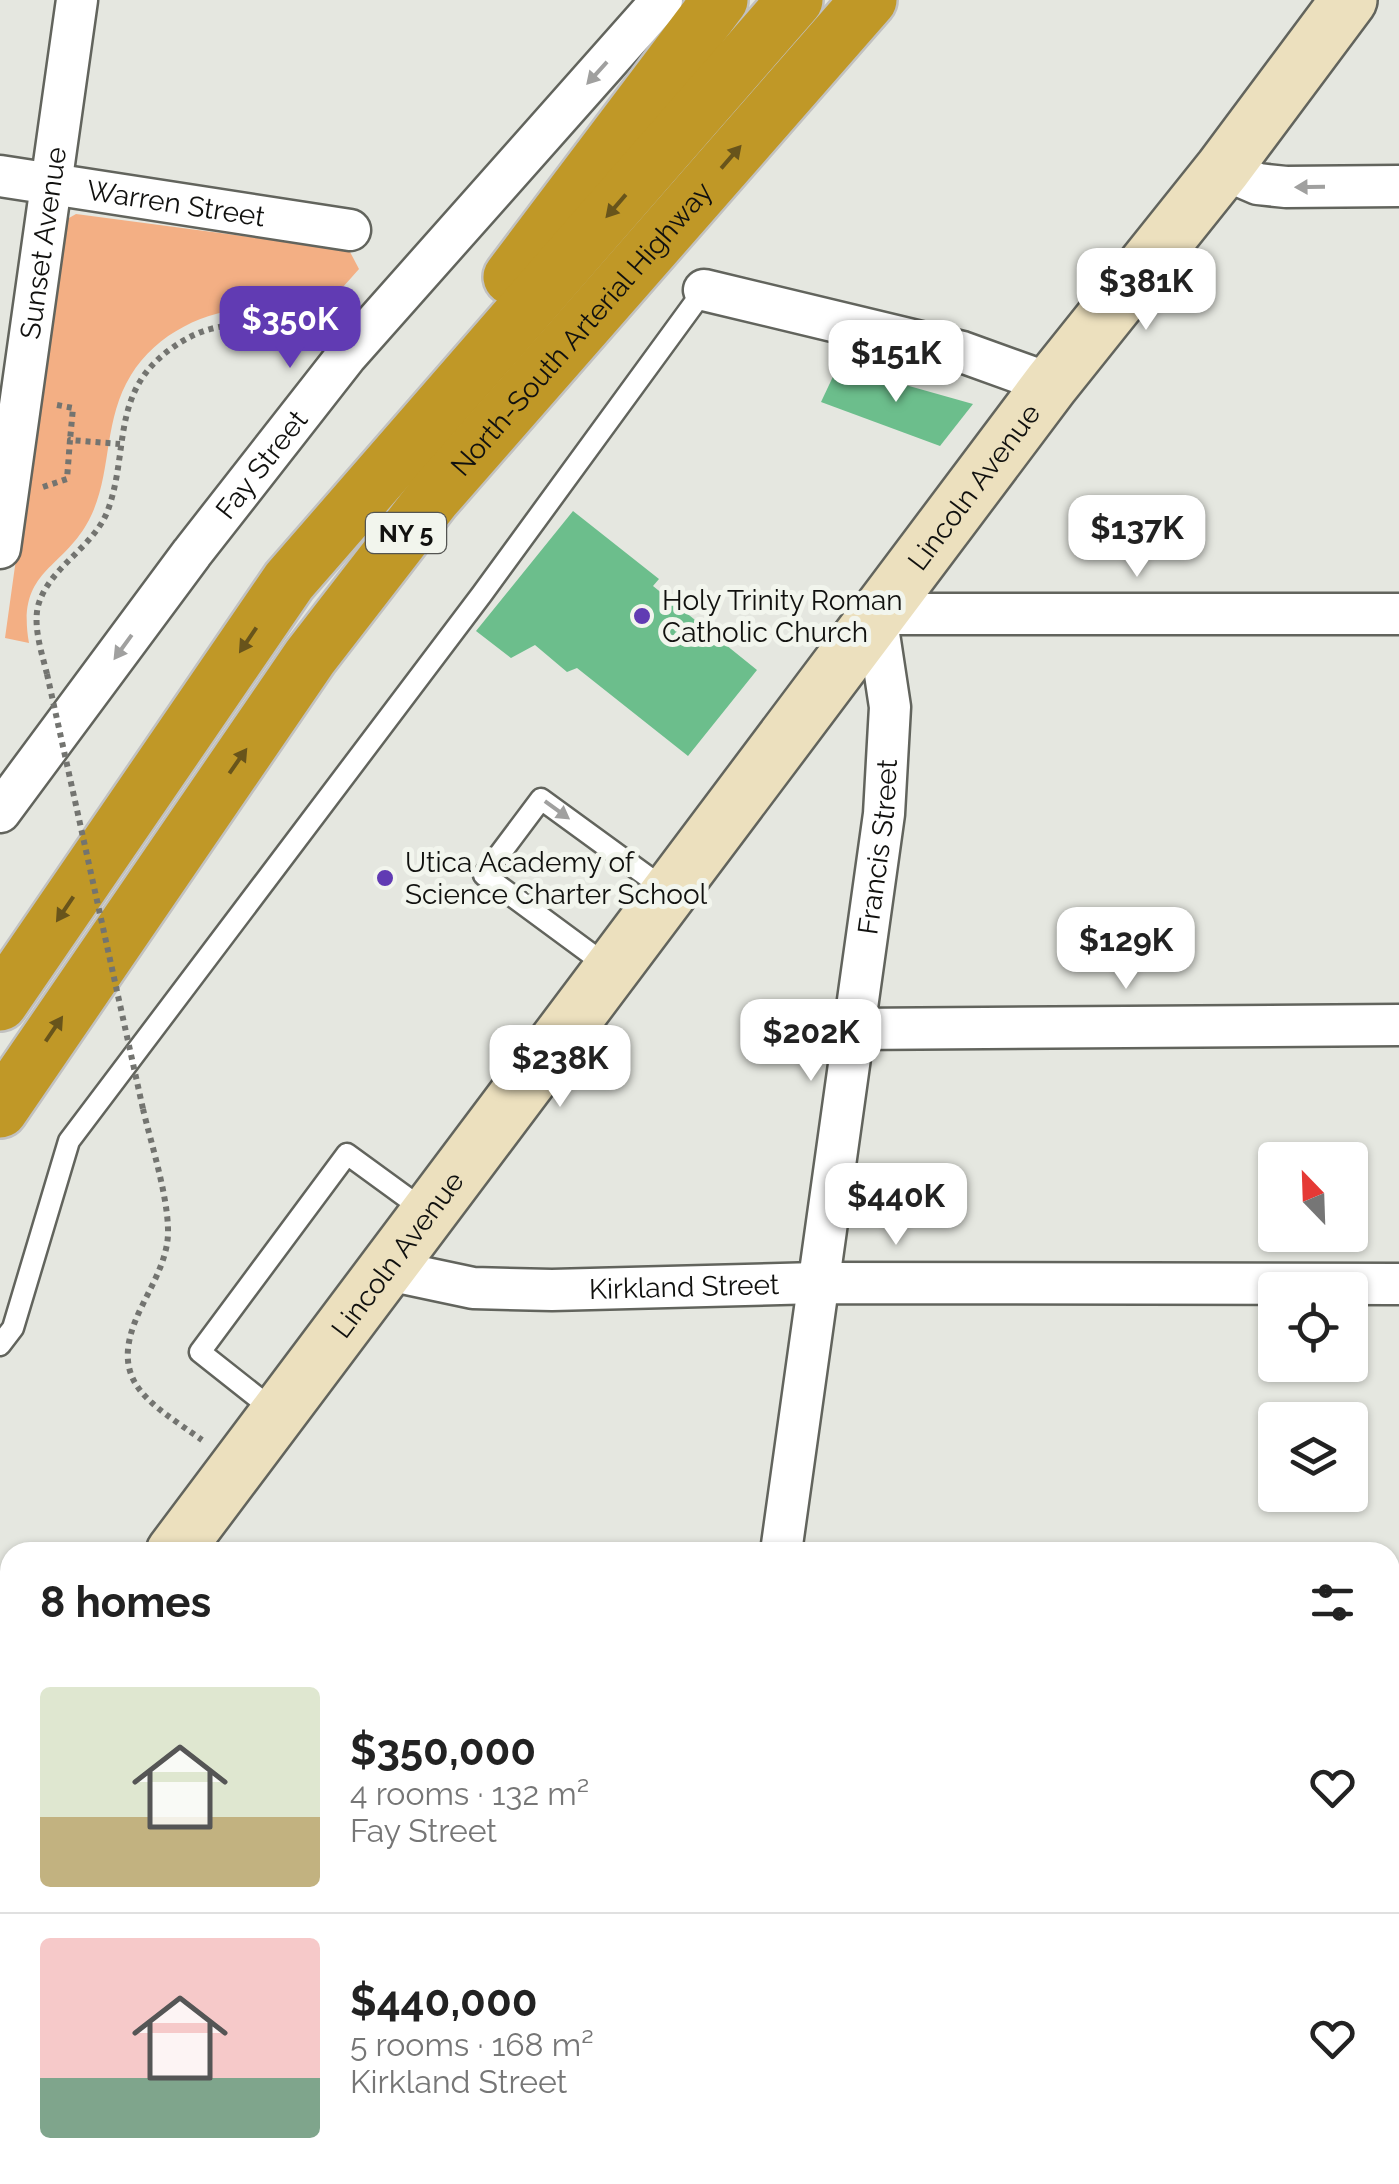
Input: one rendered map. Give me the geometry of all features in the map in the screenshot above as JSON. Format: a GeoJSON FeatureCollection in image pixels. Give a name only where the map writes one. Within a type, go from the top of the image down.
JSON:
{"type":"FeatureCollection","features":[{"type":"Feature","properties":{"kind":"highway"},"geometry":{"type":"LineString","coordinates":[[289,581],[578,185],[720,0]]}},
{"type":"Feature","properties":{"kind":"highway","name":"North-South Arterial Highway"},"geometry":{"type":"LineString","coordinates":[[0,1003],[289,581],[795,0]]}},
{"type":"Feature","properties":{"kind":"highway","name":"North-South Arterial Highway"},"geometry":{"type":"LineString","coordinates":[[0,1110],[310,657],[434,498],[869,0]]}},
{"type":"Feature","properties":{"kind":"street","name":"Sunset Avenue"},"geometry":{"type":"LineString","coordinates":[[0,548],[77,0]]}},
{"type":"Feature","properties":{"kind":"street","name":"Fay Street"},"geometry":{"type":"LineString","coordinates":[[0,812],[192,553],[348,355],[662,0]]}},
{"type":"Feature","properties":{"kind":"street","name":"Lincoln Avenue"},"geometry":{"type":"LineString","coordinates":[[182,1542],[1050,384],[1224,169],[1349,0]]}},
{"type":"Feature","properties":{"kind":"street"},"geometry":{"type":"LineString","coordinates":[[1224,169],[1258,184],[1286,188],[1399,186]]}},
{"type":"Feature","properties":{"kind":"street","name":"Warren Street"},"geometry":{"type":"LineString","coordinates":[[0,176],[350,230]]}},
{"type":"Feature","properties":{"kind":"street"},"geometry":{"type":"LineString","coordinates":[[704,290],[962,352],[1050,384]]}},
{"type":"Feature","properties":{"kind":"street"},"geometry":{"type":"LineString","coordinates":[[876,614],[1399,614]]}},
{"type":"Feature","properties":{"kind":"street","name":"Francis Street"},"geometry":{"type":"LineString","coordinates":[[782,1542],[884,814],[890,707],[876,614]]}},
{"type":"Feature","properties":{"kind":"street"},"geometry":{"type":"LineString","coordinates":[[854,1029],[1399,1025]]}},
{"type":"Feature","properties":{"kind":"street","name":"Kirkland Street"},"geometry":{"type":"LineString","coordinates":[[388,1270],[473,1288],[552,1290],[816,1283],[1399,1284]]}},
{"type":"Feature","properties":{"kind":"lane"},"geometry":{"type":"LineString","coordinates":[[0,1345],[13,1328],[69,1142],[482,594],[704,290]]}},
{"type":"Feature","properties":{"kind":"lane"},"geometry":{"type":"LineString","coordinates":[[612,969],[484,875],[541,799],[670,893]]}},
{"type":"Feature","properties":{"kind":"lane"},"geometry":{"type":"LineString","coordinates":[[279,1414],[200,1352],[336,1169],[348,1154],[429,1215]]}},
{"type":"Feature","properties":{"kind":"path"},"geometry":{"type":"LineString","coordinates":[[207,1444],[136,1390],[130,1374],[130,1338],[160,1270],[168,1241],[166,1210],[38,627],[38,606],[49,583],[99,530],[110,505],[120,444],[135,391],[151,366],[200,331],[224,324],[316,320],[342,304]]}},
{"type":"Feature","properties":{"kind":"path"},"geometry":{"type":"LineString","coordinates":[[37,489],[66,479],[72,408],[49,404]]}},
{"type":"Feature","properties":{"kind":"path"},"geometry":{"type":"LineString","coordinates":[[70,440],[120,444]]}},
{"type":"Feature","properties":{"kind":"shaded area"},"geometry":{"type":"Polygon","coordinates":[[[76,214],[349,250],[359,269],[321,306],[296,312],[235,310],[200,319],[168,336],[141,360],[116,411],[102,485],[89,520],[35,585],[29,600],[29,643],[5,638],[62,228],[76,214]]]}},
{"type":"Feature","properties":{"kind":"building"},"geometry":{"type":"Polygon","coordinates":[[[838,366],[973,404],[940,446],[821,402],[838,366]]]}},
{"type":"Feature","properties":{"kind":"building"},"geometry":{"type":"Polygon","coordinates":[[[573,511],[659,579],[653,586],[757,670],[688,756],[577,668],[567,672],[535,645],[511,658],[476,631],[573,511]]]}},
{"type":"Feature","properties":{"kind":"place","name":"Holy Trinity Roman Catholic Church"},"geometry":{"type":"Point","coordinates":[642,616]}},
{"type":"Feature","properties":{"kind":"place","name":"Utica Academy of Science Charter School"},"geometry":{"type":"Point","coordinates":[385,878]}}]}
